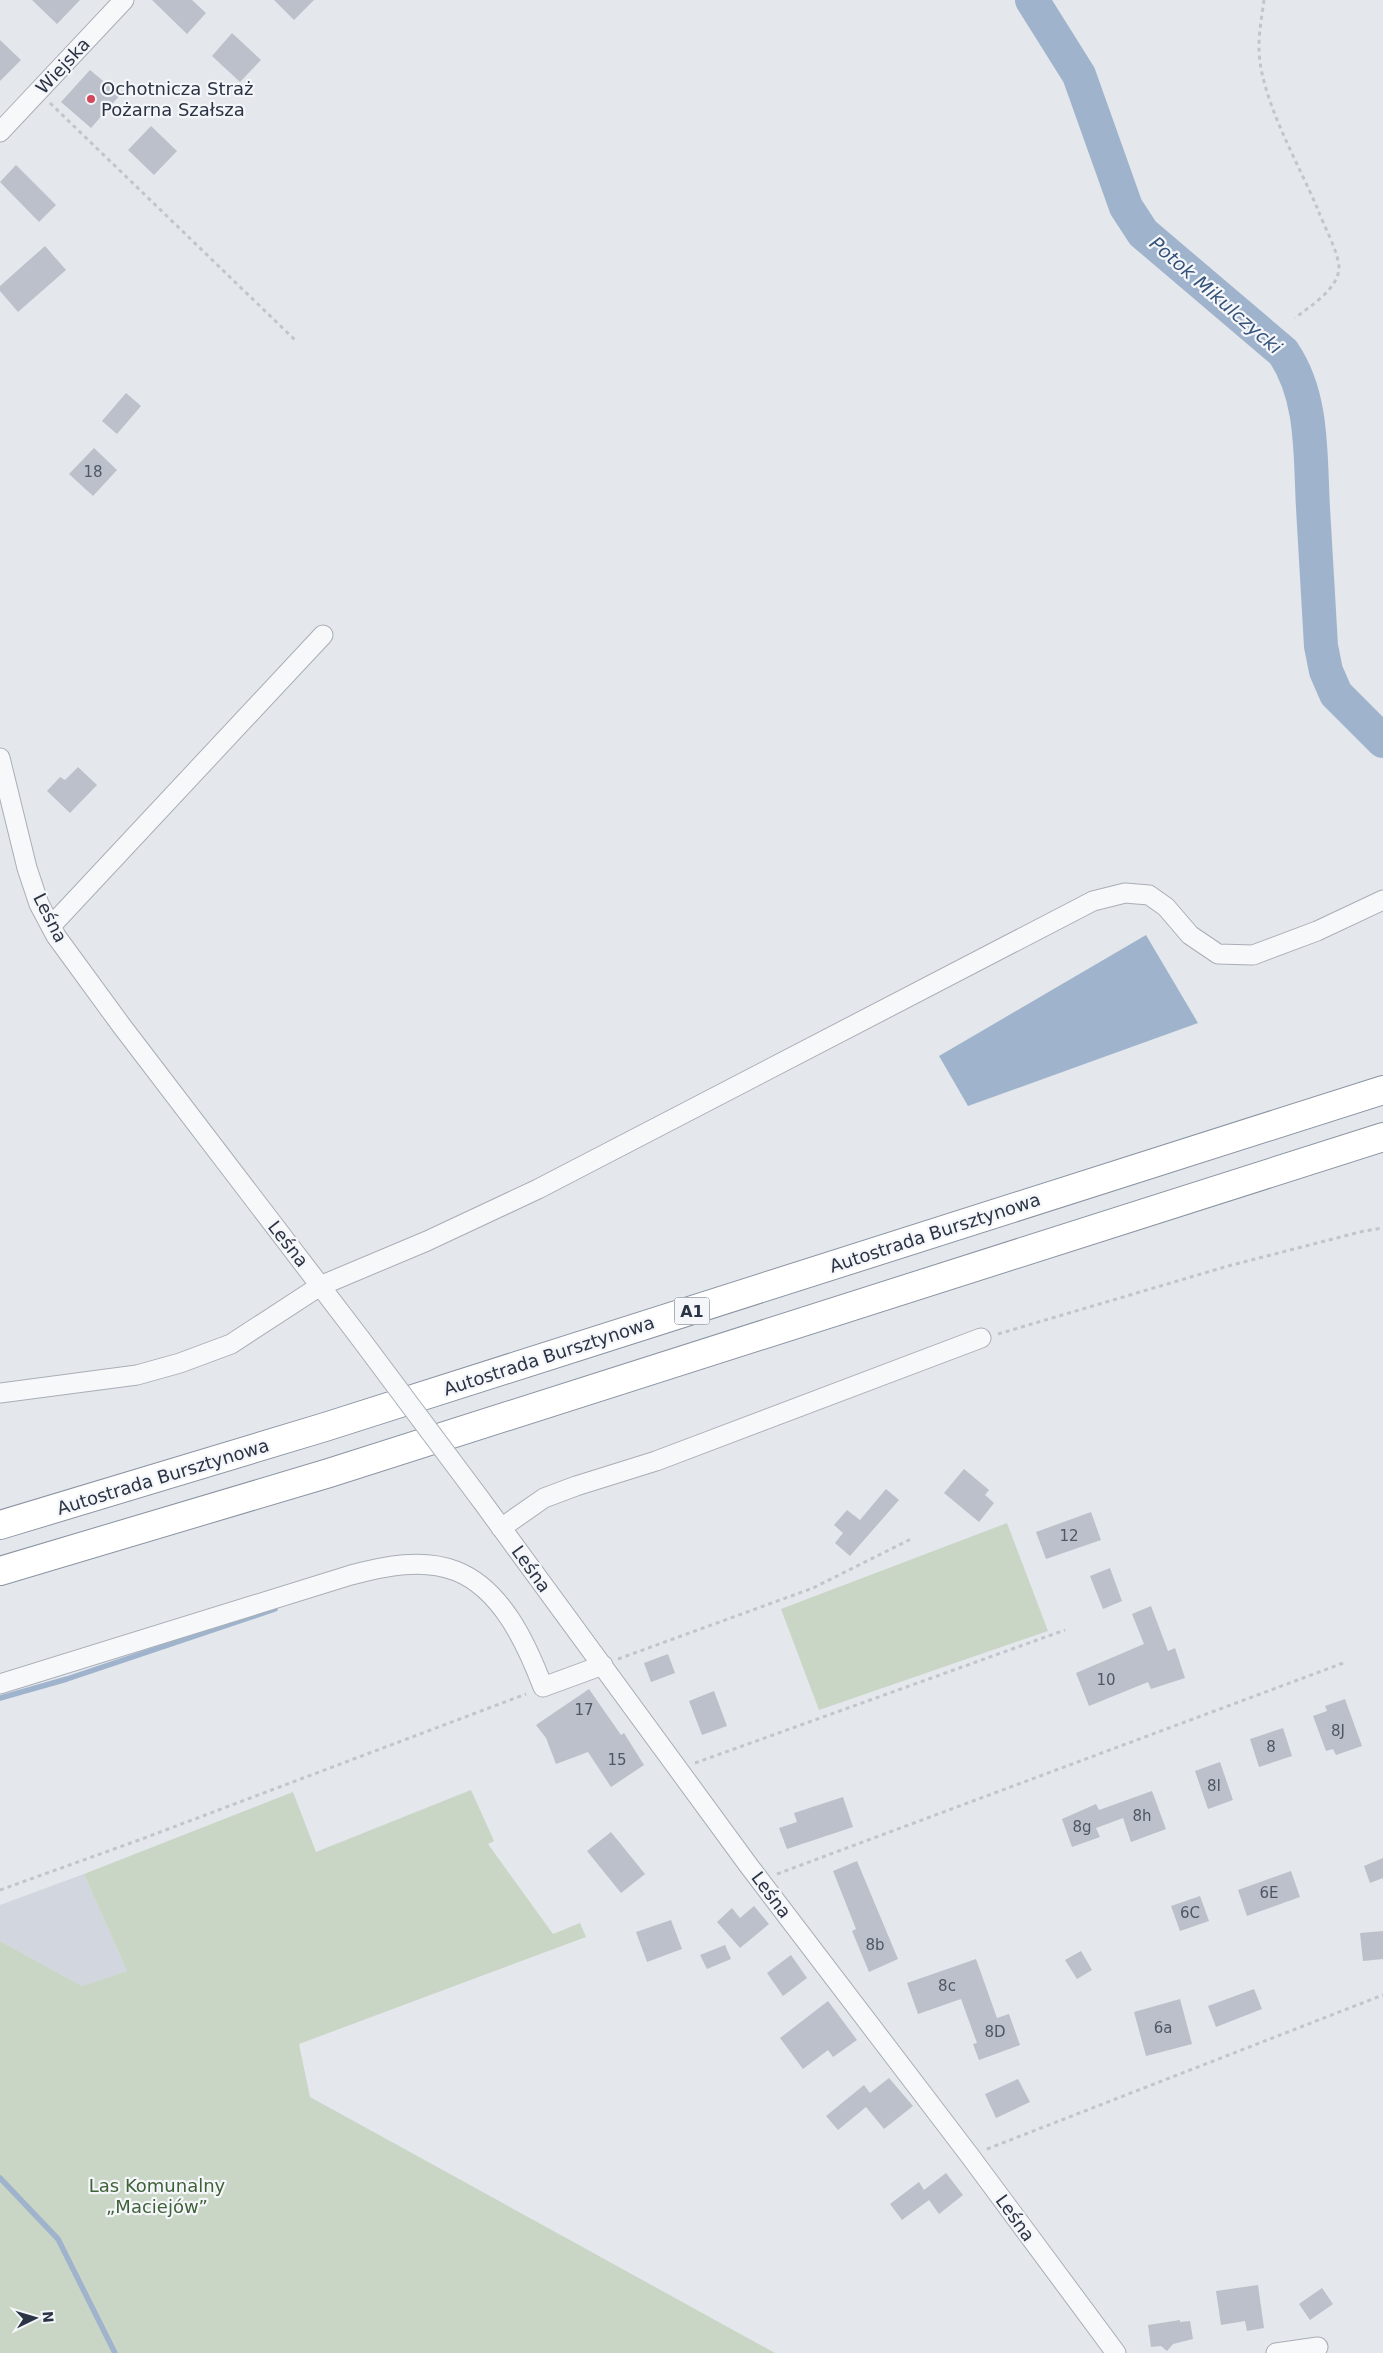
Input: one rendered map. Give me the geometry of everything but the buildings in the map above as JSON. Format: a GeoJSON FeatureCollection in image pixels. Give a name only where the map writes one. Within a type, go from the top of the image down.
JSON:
{"type":"FeatureCollection","features":[{"type":"Feature","properties":{"kind":"highway","name":"Autostrada Bursztynowa"},"geometry":{"type":"LineString","coordinates":[[0,1525],[325,1427],[1383,1090]]}},
{"type":"Feature","properties":{"kind":"highway"},"geometry":{"type":"LineString","coordinates":[[0,1571],[171,1522],[357,1464],[1383,1137]]}},
{"type":"Feature","properties":{"kind":"street","name":"Wiejska"},"geometry":{"type":"LineString","coordinates":[[0,132],[39,93],[124,0]]}},
{"type":"Feature","properties":{"kind":"street"},"geometry":{"type":"LineString","coordinates":[[51,926],[323,635]]}},
{"type":"Feature","properties":{"kind":"street","name":"Leśna"},"geometry":{"type":"LineString","coordinates":[[0,758],[27,868],[39,904],[51,926],[121,1026],[360,1338],[678,1770],[970,2156],[1116,2353]]}},
{"type":"Feature","properties":{"kind":"street"},"geometry":{"type":"LineString","coordinates":[[0,1393],[137,1375],[180,1363],[231,1344],[320,1286],[427,1241],[538,1189],[1093,901],[1125,893],[1149,895],[1166,907],[1190,934],[1218,954],[1253,955],[1317,931],[1383,900]]}},
{"type":"Feature","properties":{"kind":"street"},"geometry":{"type":"LineString","coordinates":[[501,1528],[544,1498],[656,1461],[981,1338]]}},
{"type":"Feature","properties":{"kind":"street"},"geometry":{"type":"LineString","coordinates":[[0,1684],[378,1568],[404,1565],[433,1565],[457,1571],[482,1586],[497,1602],[517,1629],[533,1661],[543,1687],[602,1665]]}},
{"type":"Feature","properties":{"kind":"street"},"geometry":{"type":"LineString","coordinates":[[1276,2353],[1318,2347]]}},
{"type":"Feature","properties":{"kind":"path"},"geometry":{"type":"LineString","coordinates":[[1264,0],[1258,47],[1263,78],[1273,109],[1313,200],[1339,268],[1335,280],[1323,295],[1295,318]]}},
{"type":"Feature","properties":{"kind":"path"},"geometry":{"type":"LineString","coordinates":[[39,93],[295,340]]}},
{"type":"Feature","properties":{"kind":"path"},"geometry":{"type":"LineString","coordinates":[[981,1338],[1228,1266],[1364,1231],[1383,1228]]}},
{"type":"Feature","properties":{"kind":"path"},"geometry":{"type":"LineString","coordinates":[[602,1665],[813,1588],[911,1539]]}},
{"type":"Feature","properties":{"kind":"path"},"geometry":{"type":"LineString","coordinates":[[678,1770],[1065,1630]]}},
{"type":"Feature","properties":{"kind":"path"},"geometry":{"type":"LineString","coordinates":[[760,1880],[1346,1662]]}},
{"type":"Feature","properties":{"kind":"path"},"geometry":{"type":"LineString","coordinates":[[0,1890],[139,1840],[543,1687]]}},
{"type":"Feature","properties":{"kind":"path"},"geometry":{"type":"LineString","coordinates":[[970,2156],[1383,1996]]}},
{"type":"Feature","properties":{"kind":"shaded area"},"geometry":{"type":"Polygon","coordinates":[[[84,1874],[127,1971],[82,1986],[0,1941],[0,1905],[84,1874]]]}},
{"type":"Feature","properties":{"kind":"green space"},"geometry":{"type":"Polygon","coordinates":[[[1007,1523],[1048,1631],[819,1710],[781,1609],[1007,1523]]]}},
{"type":"Feature","properties":{"kind":"green space","name":"Las Komunalny „Maciejów”"},"geometry":{"type":"Polygon","coordinates":[[[471,1790],[494,1841],[488,1844],[553,1934],[580,1923],[586,1937],[299,2044],[310,2097],[775,2353],[0,2353],[0,1941],[82,1986],[127,1971],[84,1874],[293,1792],[316,1852],[471,1790]]]}},
{"type":"Feature","properties":{"kind":"water"},"geometry":{"type":"Polygon","coordinates":[[[1146,935],[1198,1023],[968,1106],[939,1056],[1146,935]]]}},
{"type":"Feature","properties":{"kind":"waterway","name":"Potok Mikulczycki"},"geometry":{"type":"LineString","coordinates":[[1032,0],[1079,75],[1126,207],[1143,233],[1283,352],[1293,369],[1305,407],[1308,427],[1321,646],[1326,671],[1336,694],[1383,741]]}},
{"type":"Feature","properties":{"kind":"waterway"},"geometry":{"type":"LineString","coordinates":[[0,1698],[67,1679],[275,1609]]}},
{"type":"Feature","properties":{"kind":"waterway"},"geometry":{"type":"LineString","coordinates":[[0,2178],[58,2239],[115,2353]]}},
{"type":"Feature","properties":{"kind":"place","name":"Ochotnicza Straż Pożarna Szałsza"},"geometry":{"type":"Point","coordinates":[91,99]}}]}
